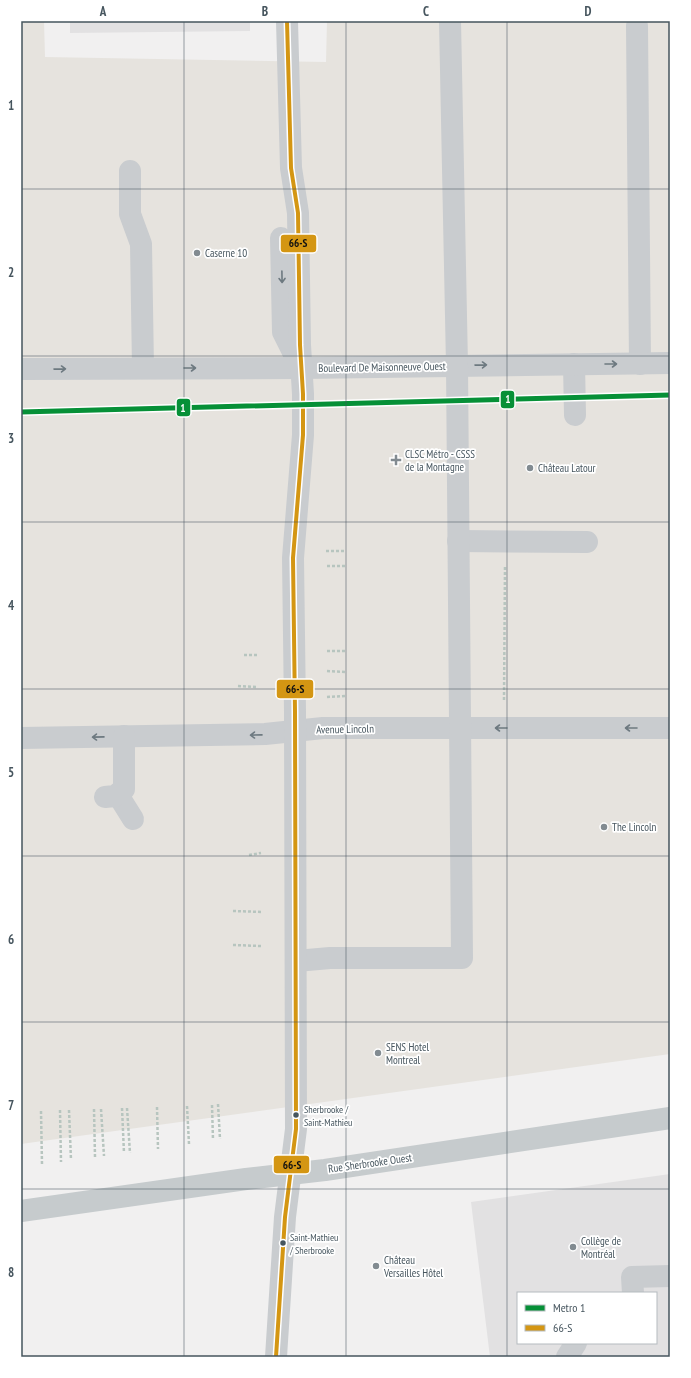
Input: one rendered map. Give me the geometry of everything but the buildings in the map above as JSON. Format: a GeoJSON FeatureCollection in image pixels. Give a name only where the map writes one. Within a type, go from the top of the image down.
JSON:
{"type":"FeatureCollection","features":[{"type":"Feature","properties":{"kind":"main road","name":"Rue Sherbrooke Ouest"},"geometry":{"type":"LineString","coordinates":[[21,1211],[480,1148],[670,1118]]}},
{"type":"Feature","properties":{"kind":"street"},"geometry":{"type":"LineString","coordinates":[[276,1357],[284,1223],[296,1129],[293,558],[303,435],[298,213],[291,168],[287,21]]}},
{"type":"Feature","properties":{"kind":"street"},"geometry":{"type":"LineString","coordinates":[[296,961],[330,958],[462,958],[457,365],[450,21]]}},
{"type":"Feature","properties":{"kind":"street"},"geometry":{"type":"LineString","coordinates":[[637,26],[640,364]]}},
{"type":"Feature","properties":{"kind":"street"},"geometry":{"type":"LineString","coordinates":[[130,171],[130,214],[141,244],[143,368]]}},
{"type":"Feature","properties":{"kind":"street"},"geometry":{"type":"LineString","coordinates":[[281,238],[283,332],[302,368]]}},
{"type":"Feature","properties":{"kind":"street","name":"Boulevard De Maisonneuve Ouest"},"geometry":{"type":"LineString","coordinates":[[21,369],[302,368],[670,363]]}},
{"type":"Feature","properties":{"kind":"street"},"geometry":{"type":"LineString","coordinates":[[574,364],[575,415]]}},
{"type":"Feature","properties":{"kind":"street"},"geometry":{"type":"LineString","coordinates":[[458,541],[587,542]]}},
{"type":"Feature","properties":{"kind":"street","name":"Avenue Lincoln"},"geometry":{"type":"LineString","coordinates":[[21,738],[265,734],[323,728],[670,728]]}},
{"type":"Feature","properties":{"kind":"street"},"geometry":{"type":"LineString","coordinates":[[124,736],[124,789],[111,796],[133,819]]}},
{"type":"Feature","properties":{"kind":"street"},"geometry":{"type":"LineString","coordinates":[[633,1292],[632,1278],[670,1276]]}},
{"type":"Feature","properties":{"kind":"street"},"geometry":{"type":"LineString","coordinates":[[567,1357],[575,1344]]}},
{"type":"Feature","properties":{"kind":"path"},"geometry":{"type":"LineString","coordinates":[[326,551],[345,551]]}},
{"type":"Feature","properties":{"kind":"path"},"geometry":{"type":"LineString","coordinates":[[326,566],[346,566]]}},
{"type":"Feature","properties":{"kind":"path"},"geometry":{"type":"LineString","coordinates":[[504,700],[505,571]]}},
{"type":"Feature","properties":{"kind":"path"},"geometry":{"type":"LineString","coordinates":[[327,651],[347,651]]}},
{"type":"Feature","properties":{"kind":"path"},"geometry":{"type":"LineString","coordinates":[[244,655],[258,655]]}},
{"type":"Feature","properties":{"kind":"path"},"geometry":{"type":"LineString","coordinates":[[327,671],[347,672]]}},
{"type":"Feature","properties":{"kind":"path"},"geometry":{"type":"LineString","coordinates":[[238,686],[258,687]]}},
{"type":"Feature","properties":{"kind":"path"},"geometry":{"type":"LineString","coordinates":[[327,697],[347,696]]}},
{"type":"Feature","properties":{"kind":"path"},"geometry":{"type":"LineString","coordinates":[[249,855],[261,853]]}},
{"type":"Feature","properties":{"kind":"path"},"geometry":{"type":"LineString","coordinates":[[233,911],[262,912]]}},
{"type":"Feature","properties":{"kind":"path"},"geometry":{"type":"LineString","coordinates":[[233,945],[261,946]]}},
{"type":"Feature","properties":{"kind":"path"},"geometry":{"type":"LineString","coordinates":[[212,1104],[213,1140]]}},
{"type":"Feature","properties":{"kind":"path"},"geometry":{"type":"LineString","coordinates":[[218,1104],[220,1139]]}},
{"type":"Feature","properties":{"kind":"path"},"geometry":{"type":"LineString","coordinates":[[187,1106],[189,1144]]}},
{"type":"Feature","properties":{"kind":"path"},"geometry":{"type":"LineString","coordinates":[[157,1107],[158,1149]]}},
{"type":"Feature","properties":{"kind":"path"},"geometry":{"type":"LineString","coordinates":[[122,1108],[124,1153]]}},
{"type":"Feature","properties":{"kind":"path"},"geometry":{"type":"LineString","coordinates":[[127,1108],[130,1153]]}},
{"type":"Feature","properties":{"kind":"path"},"geometry":{"type":"LineString","coordinates":[[94,1109],[95,1157]]}},
{"type":"Feature","properties":{"kind":"path"},"geometry":{"type":"LineString","coordinates":[[101,1109],[104,1156]]}},
{"type":"Feature","properties":{"kind":"path"},"geometry":{"type":"LineString","coordinates":[[60,1110],[61,1162]]}},
{"type":"Feature","properties":{"kind":"path"},"geometry":{"type":"LineString","coordinates":[[69,1110],[71,1160]]}},
{"type":"Feature","properties":{"kind":"path"},"geometry":{"type":"LineString","coordinates":[[41,1111],[42,1164]]}},
{"type":"Feature","properties":{"kind":"shaded area"},"geometry":{"type":"Polygon","coordinates":[[[21,21],[44,21],[45,57],[326,62],[327,21],[670,21],[670,1054],[21,1144],[21,21]]]}},
{"type":"Feature","properties":{"kind":"shaded area"},"geometry":{"type":"Polygon","coordinates":[[[70,21],[250,21],[250,31],[70,33],[70,21]]]}},
{"type":"Feature","properties":{"kind":"shaded area","name":"Collège de Montréal"},"geometry":{"type":"Polygon","coordinates":[[[670,1174],[670,1357],[490,1357],[471,1202],[670,1174]]]}},
{"type":"Feature","properties":{"kind":"metro line","name":"1"},"geometry":{"type":"LineString","coordinates":[[21,412],[670,395]]}},
{"type":"Feature","properties":{"kind":"transit line","name":"66-S"},"geometry":{"type":"LineString","coordinates":[[276,1357],[285,1217],[296,1129],[293,558],[303,435],[298,213],[291,168],[287,21]]}},
{"type":"Feature","properties":{"kind":"place","name":"Caserne 10"},"geometry":{"type":"Point","coordinates":[197,253]}},
{"type":"Feature","properties":{"kind":"place","name":"CLSC Métro - CSSS de la Montagne"},"geometry":{"type":"Point","coordinates":[396,460]}},
{"type":"Feature","properties":{"kind":"place","name":"Château Latour"},"geometry":{"type":"Point","coordinates":[530,468]}},
{"type":"Feature","properties":{"kind":"place","name":"The Lincoln"},"geometry":{"type":"Point","coordinates":[604,827]}},
{"type":"Feature","properties":{"kind":"place","name":"SENS Hotel Montreal"},"geometry":{"type":"Point","coordinates":[378,1053]}},
{"type":"Feature","properties":{"kind":"place","name":"Sherbrooke / Saint-Mathieu"},"geometry":{"type":"Point","coordinates":[296,1115]}},
{"type":"Feature","properties":{"kind":"place","name":"Saint-Mathieu / Sherbrooke"},"geometry":{"type":"Point","coordinates":[283,1243]}},
{"type":"Feature","properties":{"kind":"place","name":"Collège de Montréal"},"geometry":{"type":"Point","coordinates":[573,1247]}},
{"type":"Feature","properties":{"kind":"place","name":"Château Versailles Hôtel"},"geometry":{"type":"Point","coordinates":[376,1266]}}]}
